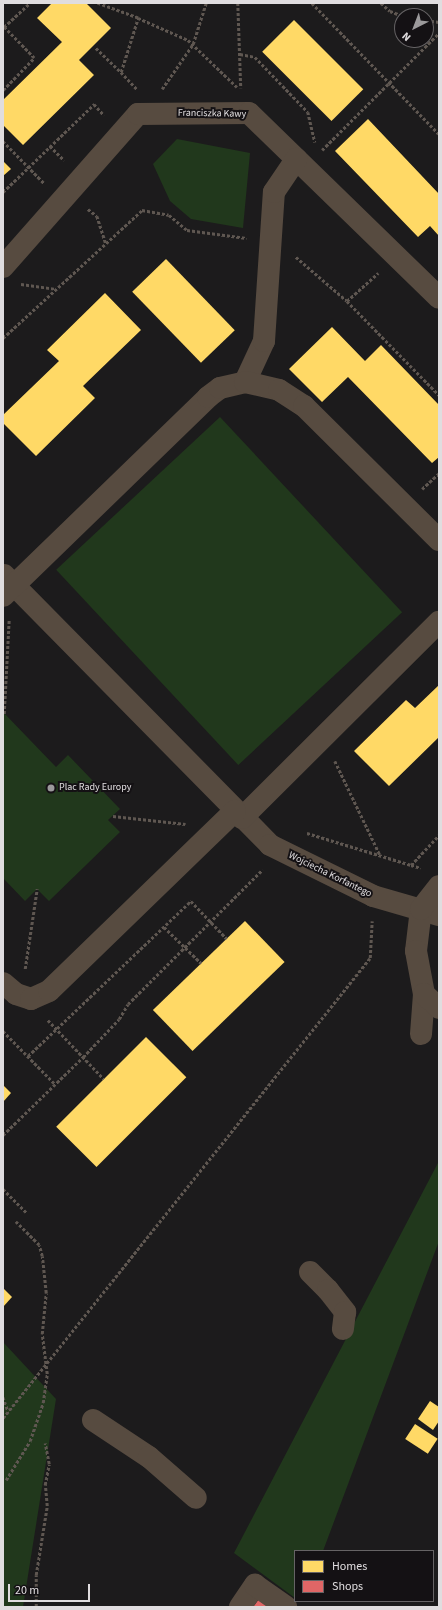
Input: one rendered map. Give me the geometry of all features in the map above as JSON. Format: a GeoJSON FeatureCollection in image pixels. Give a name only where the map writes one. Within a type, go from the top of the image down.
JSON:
{"type":"FeatureCollection","features":[{"type":"Feature","properties":{"kind":"street","name":"Franciszka Kawy"},"geometry":{"type":"LineString","coordinates":[[3,267],[138,114],[249,113],[306,160],[439,298]]}},
{"type":"Feature","properties":{"kind":"street"},"geometry":{"type":"LineString","coordinates":[[245,382],[264,341],[274,192],[306,160]]}},
{"type":"Feature","properties":{"kind":"street"},"geometry":{"type":"LineString","coordinates":[[7,585],[208,397],[220,388],[245,382],[279,390],[304,406],[439,540]]}},
{"type":"Feature","properties":{"kind":"street","name":"Wojciecha Korfantego"},"geometry":{"type":"LineString","coordinates":[[7,585],[270,845],[373,896],[430,912]]}},
{"type":"Feature","properties":{"kind":"street"},"geometry":{"type":"LineString","coordinates":[[3,983],[16,994],[31,999],[49,991],[218,827],[239,814],[439,622]]}},
{"type":"Feature","properties":{"kind":"street"},"geometry":{"type":"LineString","coordinates":[[421,1034],[432,1001],[416,951],[439,886]]}},
{"type":"Feature","properties":{"kind":"street"},"geometry":{"type":"LineString","coordinates":[[310,1272],[328,1290],[345,1312],[343,1329]]}},
{"type":"Feature","properties":{"kind":"street"},"geometry":{"type":"LineString","coordinates":[[93,1420],[149,1457],[196,1498]]}},
{"type":"Feature","properties":{"kind":"street"},"geometry":{"type":"LineString","coordinates":[[240,1607],[254,1585],[286,1607]]}},
{"type":"Feature","properties":{"kind":"path"},"geometry":{"type":"LineString","coordinates":[[3,90],[34,58],[3,28],[30,3]]}},
{"type":"Feature","properties":{"kind":"path"},"geometry":{"type":"LineString","coordinates":[[97,3],[138,18],[193,44],[242,92],[238,3]]}},
{"type":"Feature","properties":{"kind":"path"},"geometry":{"type":"LineString","coordinates":[[146,114],[193,44],[206,3]]}},
{"type":"Feature","properties":{"kind":"path"},"geometry":{"type":"LineString","coordinates":[[312,3],[439,134]]}},
{"type":"Feature","properties":{"kind":"path"},"geometry":{"type":"LineString","coordinates":[[381,3],[394,13]]}},
{"type":"Feature","properties":{"kind":"path"},"geometry":{"type":"LineString","coordinates":[[121,72],[138,18]]}},
{"type":"Feature","properties":{"kind":"path"},"geometry":{"type":"LineString","coordinates":[[306,160],[389,83],[439,33]]}},
{"type":"Feature","properties":{"kind":"path"},"geometry":{"type":"LineString","coordinates":[[96,48],[135,86]]}},
{"type":"Feature","properties":{"kind":"path"},"geometry":{"type":"LineString","coordinates":[[240,54],[255,57],[308,112],[306,160]]}},
{"type":"Feature","properties":{"kind":"path"},"geometry":{"type":"LineString","coordinates":[[3,192],[94,104],[121,133]]}},
{"type":"Feature","properties":{"kind":"path"},"geometry":{"type":"LineString","coordinates":[[3,141],[29,167],[65,196],[97,216],[106,243]]}},
{"type":"Feature","properties":{"kind":"path"},"geometry":{"type":"LineString","coordinates":[[3,338],[142,210],[169,215],[187,230],[271,241],[305,263],[348,301],[439,395]]}},
{"type":"Feature","properties":{"kind":"path"},"geometry":{"type":"LineString","coordinates":[[348,301],[366,284]]}},
{"type":"Feature","properties":{"kind":"path"},"geometry":{"type":"LineString","coordinates":[[26,285],[56,290]]}},
{"type":"Feature","properties":{"kind":"path"},"geometry":{"type":"LineString","coordinates":[[4,714],[9,620],[7,585]]}},
{"type":"Feature","properties":{"kind":"path"},"geometry":{"type":"LineString","coordinates":[[331,755],[380,856]]}},
{"type":"Feature","properties":{"kind":"path"},"geometry":{"type":"LineString","coordinates":[[113,816],[218,827]]}},
{"type":"Feature","properties":{"kind":"path"},"geometry":{"type":"LineString","coordinates":[[3,1135],[114,1024],[128,1004],[301,832],[411,865],[439,835]]}},
{"type":"Feature","properties":{"kind":"path"},"geometry":{"type":"LineString","coordinates":[[3,1418],[47,1360],[370,958],[373,896]]}},
{"type":"Feature","properties":{"kind":"path"},"geometry":{"type":"LineString","coordinates":[[28,1056],[191,901],[227,939]]}},
{"type":"Feature","properties":{"kind":"path"},"geometry":{"type":"LineString","coordinates":[[164,927],[201,964]]}},
{"type":"Feature","properties":{"kind":"path"},"geometry":{"type":"LineString","coordinates":[[3,1032],[55,1084]]}},
{"type":"Feature","properties":{"kind":"path"},"geometry":{"type":"LineString","coordinates":[[3,1189],[26,1212]]}},
{"type":"Feature","properties":{"kind":"path"},"geometry":{"type":"LineString","coordinates":[[6,1480],[22,1458],[38,1421],[45,1390],[47,1360],[42,1334],[46,1293],[42,1256],[39,1245],[16,1222]]}},
{"type":"Feature","properties":{"kind":"path"},"geometry":{"type":"LineString","coordinates":[[3,1397],[8,1411]]}},
{"type":"Feature","properties":{"kind":"path"},"geometry":{"type":"LineString","coordinates":[[36,1607],[36,1575],[47,1506],[45,1485],[49,1464],[45,1443]]}},
{"type":"Feature","properties":{"kind":"green space"},"geometry":{"type":"Polygon","coordinates":[[[177,139],[250,153],[243,228],[191,219],[170,201],[153,164],[177,139]]]}},
{"type":"Feature","properties":{"kind":"green space"},"geometry":{"type":"Polygon","coordinates":[[[220,417],[402,612],[238,765],[56,570],[220,417]]]}},
{"type":"Feature","properties":{"kind":"green space","name":"Plac Rady Europy"},"geometry":{"type":"Polygon","coordinates":[[[3,712],[56,767],[68,755],[120,809],[108,820],[120,832],[49,901],[37,889],[25,901],[3,878],[3,712]]]}},
{"type":"Feature","properties":{"kind":"green space"},"geometry":{"type":"Polygon","coordinates":[[[439,1161],[439,1241],[323,1550],[294,1550],[294,1597],[234,1553],[439,1161]]]}},
{"type":"Feature","properties":{"kind":"green space"},"geometry":{"type":"Polygon","coordinates":[[[3,1342],[56,1399],[23,1607],[3,1607],[3,1342]]]}},
{"type":"Feature","properties":{"kind":"building: Homes"},"geometry":{"type":"Polygon","coordinates":[[[52,3],[86,3],[111,28],[79,60],[94,75],[23,145],[3,125],[3,100],[62,42],[37,18],[52,3]]]}},
{"type":"Feature","properties":{"kind":"building: Homes"},"geometry":{"type":"Polygon","coordinates":[[[294,20],[363,89],[331,121],[262,52],[294,20]]]}},
{"type":"Feature","properties":{"kind":"building: Homes"},"geometry":{"type":"Polygon","coordinates":[[[368,119],[439,194],[439,236],[430,226],[418,237],[335,151],[368,119]]]}},
{"type":"Feature","properties":{"kind":"building: Homes"},"geometry":{"type":"Polygon","coordinates":[[[3,161],[11,169],[3,176],[3,161]]]}},
{"type":"Feature","properties":{"kind":"building: Homes"},"geometry":{"type":"Polygon","coordinates":[[[166,259],[235,330],[201,363],[132,292],[166,259]]]}},
{"type":"Feature","properties":{"kind":"building: Homes"},"geometry":{"type":"Polygon","coordinates":[[[105,293],[141,330],[83,386],[95,398],[36,456],[3,423],[3,415],[59,361],[47,350],[105,293]]]}},
{"type":"Feature","properties":{"kind":"building: Homes"},"geometry":{"type":"Polygon","coordinates":[[[332,327],[365,361],[381,345],[439,405],[439,457],[432,463],[348,377],[322,402],[289,369],[332,327]]]}},
{"type":"Feature","properties":{"kind":"building: Homes"},"geometry":{"type":"Polygon","coordinates":[[[439,685],[439,737],[389,786],[354,751],[406,700],[415,708],[439,685]]]}},
{"type":"Feature","properties":{"kind":"building: Homes"},"geometry":{"type":"Polygon","coordinates":[[[245,921],[285,962],[193,1051],[153,1010],[245,921]]]}},
{"type":"Feature","properties":{"kind":"building: Homes"},"geometry":{"type":"Polygon","coordinates":[[[146,1037],[186,1077],[97,1167],[56,1127],[146,1037]]]}},
{"type":"Feature","properties":{"kind":"building: Homes"},"geometry":{"type":"Polygon","coordinates":[[[3,1085],[11,1093],[3,1102],[3,1085]]]}},
{"type":"Feature","properties":{"kind":"building: Homes"},"geometry":{"type":"Polygon","coordinates":[[[3,1288],[12,1297],[3,1307],[3,1288]]]}},
{"type":"Feature","properties":{"kind":"building: Homes"},"geometry":{"type":"Polygon","coordinates":[[[430,1401],[439,1407],[439,1421],[433,1430],[418,1419],[430,1401]]]}},
{"type":"Feature","properties":{"kind":"building: Homes"},"geometry":{"type":"Polygon","coordinates":[[[415,1424],[438,1439],[428,1454],[405,1439],[415,1424]]]}},
{"type":"Feature","properties":{"kind":"building: Shops"},"geometry":{"type":"Polygon","coordinates":[[[259,1599],[270,1607],[253,1607],[259,1599]]]}},
{"type":"Feature","properties":{"kind":"place","name":"Plac Rady Europy"},"geometry":{"type":"Point","coordinates":[51,788]}}]}
